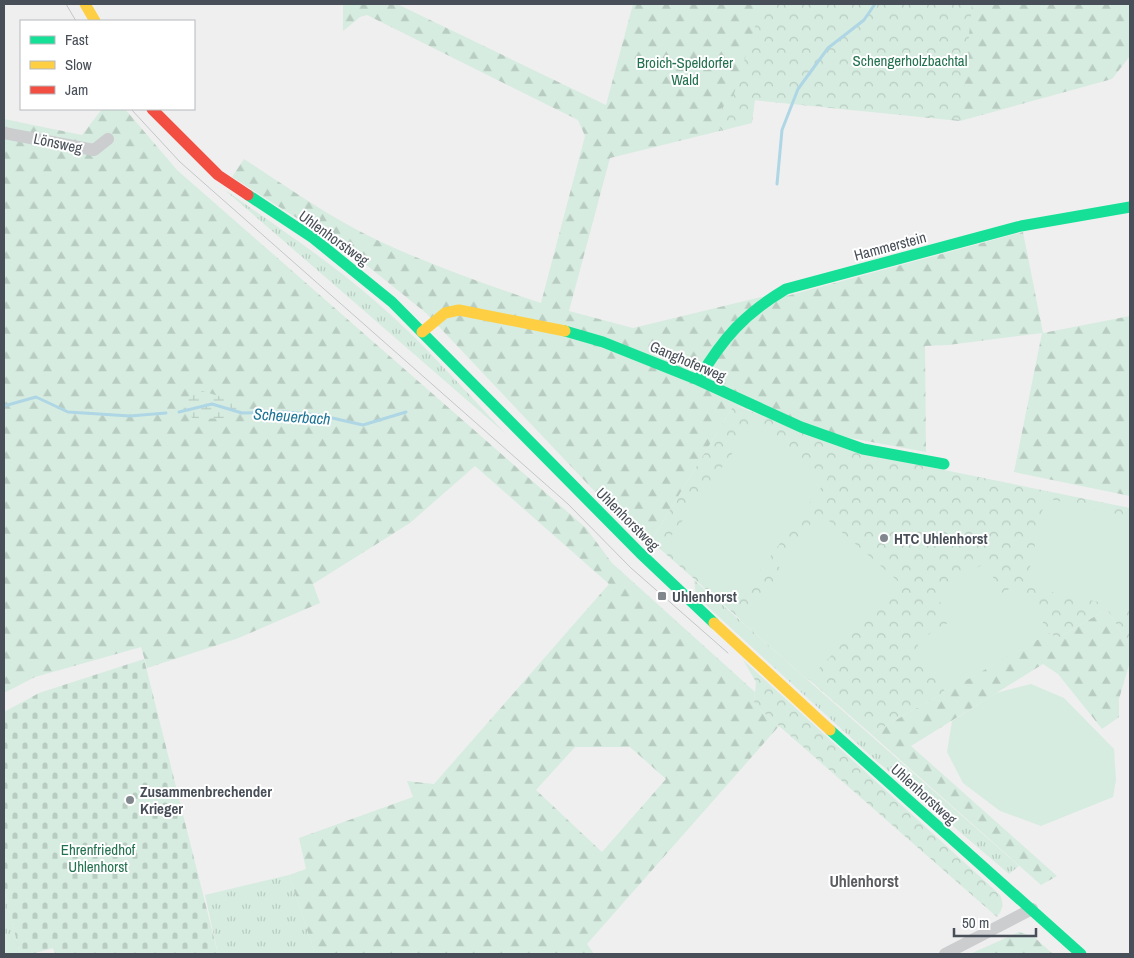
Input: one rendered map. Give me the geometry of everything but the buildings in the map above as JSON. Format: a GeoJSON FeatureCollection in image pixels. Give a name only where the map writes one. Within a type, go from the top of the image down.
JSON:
{"type":"FeatureCollection","features":[{"type":"Feature","properties":{"kind":"main road"},"geometry":{"type":"LineString","coordinates":[[85,4],[94,20]]}},
{"type":"Feature","properties":{"kind":"main road","name":"Uhlenhorstweg"},"geometry":{"type":"LineString","coordinates":[[153,110],[218,175],[344,261],[422,332],[646,558],[797,701],[1081,954]]}},
{"type":"Feature","properties":{"kind":"main road","name":"Hammerstein"},"geometry":{"type":"LineString","coordinates":[[698,380],[715,350],[733,326],[756,307],[786,289],[1021,226],[1130,207]]}},
{"type":"Feature","properties":{"kind":"main road","name":"Ganghoferweg"},"geometry":{"type":"LineString","coordinates":[[422,332],[445,313],[459,310],[570,332],[698,380],[801,428],[863,449],[944,464]]}},
{"type":"Feature","properties":{"kind":"street","name":"Lönsweg"},"geometry":{"type":"LineString","coordinates":[[4,133],[94,150],[108,139]]}},
{"type":"Feature","properties":{"kind":"street"},"geometry":{"type":"LineString","coordinates":[[945,954],[1032,909]]}},
{"type":"Feature","properties":{"kind":"green space","name":"Broich-Speldorfer Wald"},"geometry":{"type":"Polygon","coordinates":[[[343,4],[397,4],[606,105],[633,4],[1130,4],[1130,56],[1112,79],[960,121],[753,100],[752,123],[610,158],[569,311],[633,328],[761,297],[783,297],[1023,232],[1043,333],[1130,316],[1130,496],[1014,472],[1042,333],[948,345],[925,346],[926,452],[850,438],[734,405],[651,541],[601,498],[426,313],[349,251],[232,177],[244,159],[326,212],[377,240],[437,266],[541,303],[585,136],[578,120],[367,15],[360,17],[343,31],[343,4]]]}},
{"type":"Feature","properties":{"kind":"green space","name":"Schengerholzbachtal"},"geometry":{"type":"Polygon","coordinates":[[[762,4],[972,4],[961,120],[755,100],[752,122],[721,131],[715,113],[732,100],[762,4]]]}},
{"type":"Feature","properties":{"kind":"green space"},"geometry":{"type":"Polygon","coordinates":[[[101,110],[126,110],[177,170],[586,528],[612,563],[755,692],[754,704],[779,726],[587,944],[594,954],[315,954],[289,875],[306,869],[299,838],[413,797],[407,781],[434,784],[609,584],[475,466],[410,523],[313,584],[320,603],[236,639],[147,668],[141,647],[35,677],[4,693],[4,119],[82,135],[101,110]],[[575,747],[536,790],[602,852],[666,779],[630,747],[575,747]]]}},
{"type":"Feature","properties":{"kind":"green space"},"geometry":{"type":"Polygon","coordinates":[[[225,190],[320,257],[375,301],[426,349],[506,434],[225,190]]]}},
{"type":"Feature","properties":{"kind":"green space"},"geometry":{"type":"Polygon","coordinates":[[[202,391],[239,402],[242,413],[229,418],[194,419],[184,411],[182,400],[202,391]]]}},
{"type":"Feature","properties":{"kind":"green space"},"geometry":{"type":"Polygon","coordinates":[[[734,405],[861,453],[1130,508],[1130,647],[1107,609],[1058,638],[1049,633],[871,734],[651,541],[734,405]]]}},
{"type":"Feature","properties":{"kind":"green space"},"geometry":{"type":"Polygon","coordinates":[[[754,424],[828,478],[737,602],[663,547],[754,424]]]}},
{"type":"Feature","properties":{"kind":"green space"},"geometry":{"type":"Polygon","coordinates":[[[1045,498],[1130,517],[1130,609],[1026,586],[1045,498]]]}},
{"type":"Feature","properties":{"kind":"green space"},"geometry":{"type":"Polygon","coordinates":[[[820,513],[900,583],[808,680],[740,620],[783,571],[776,564],[820,513]]]}},
{"type":"Feature","properties":{"kind":"green space"},"geometry":{"type":"Polygon","coordinates":[[[985,563],[1002,593],[1020,583],[1049,633],[945,692],[916,642],[951,621],[935,593],[985,563]]]}},
{"type":"Feature","properties":{"kind":"green space"},"geometry":{"type":"Polygon","coordinates":[[[694,580],[1019,866],[1009,874],[872,757],[696,596],[694,580]]]}},
{"type":"Feature","properties":{"kind":"green space"},"geometry":{"type":"Polygon","coordinates":[[[1107,609],[1130,647],[1130,662],[1119,699],[1119,717],[1102,729],[1058,674],[1043,664],[911,746],[1057,876],[1041,885],[871,734],[1049,633],[1058,638],[1107,609]]]}},
{"type":"Feature","properties":{"kind":"green space","name":"Ehrenfriedhof Uhlenhorst"},"geometry":{"type":"Polygon","coordinates":[[[144,659],[218,954],[55,954],[53,948],[32,954],[20,954],[4,890],[4,712],[39,693],[144,659]]]}},
{"type":"Feature","properties":{"kind":"green space"},"geometry":{"type":"Polygon","coordinates":[[[743,660],[1000,895],[1002,906],[997,917],[754,704],[756,682],[743,660]]]}},
{"type":"Feature","properties":{"kind":"green space"},"geometry":{"type":"Polygon","coordinates":[[[1031,684],[1064,698],[1114,749],[1116,780],[1113,797],[1041,826],[1000,811],[963,783],[947,752],[952,721],[996,693],[1031,684]]]}},
{"type":"Feature","properties":{"kind":"green space"},"geometry":{"type":"Polygon","coordinates":[[[289,875],[315,954],[218,954],[205,895],[289,875]]]}},
{"type":"Feature","properties":{"kind":"green space"},"geometry":{"type":"Polygon","coordinates":[[[4,890],[20,954],[4,954],[4,890]]]}},
{"type":"Feature","properties":{"kind":"green space"},"geometry":{"type":"Polygon","coordinates":[[[1019,932],[1034,937],[1053,954],[970,954],[1019,932]]]}},
{"type":"Feature","properties":{"kind":"waterway"},"geometry":{"type":"LineString","coordinates":[[777,184],[782,130],[798,89],[828,48],[864,20],[875,4]]}},
{"type":"Feature","properties":{"kind":"waterway","name":"Scheuerbach"},"geometry":{"type":"LineString","coordinates":[[4,406],[36,397],[68,412],[130,416],[166,413]]}},
{"type":"Feature","properties":{"kind":"waterway","name":"Scheuerbach"},"geometry":{"type":"LineString","coordinates":[[179,412],[212,404],[242,413],[286,412],[319,415],[363,425],[406,412]]}},
{"type":"Feature","properties":{"kind":"tram line"},"geometry":{"type":"LineString","coordinates":[[66,4],[75,20]]}},
{"type":"Feature","properties":{"kind":"tram line"},"geometry":{"type":"LineString","coordinates":[[132,110],[180,162],[568,504],[631,568],[728,653]]}},
{"type":"Feature","properties":{"kind":"traffic: fast"},"geometry":{"type":"LineString","coordinates":[[248,195],[313,238],[392,302],[640,553],[714,623]]}},
{"type":"Feature","properties":{"kind":"traffic: fast"},"geometry":{"type":"LineString","coordinates":[[698,380],[716,352],[736,328],[758,308],[786,289],[1021,226],[1130,207]]}},
{"type":"Feature","properties":{"kind":"traffic: fast"},"geometry":{"type":"LineString","coordinates":[[565,331],[603,342],[698,380],[801,427],[863,449],[944,464]]}},
{"type":"Feature","properties":{"kind":"traffic: fast"},"geometry":{"type":"LineString","coordinates":[[830,730],[1081,954]]}},
{"type":"Feature","properties":{"kind":"traffic: slow"},"geometry":{"type":"LineString","coordinates":[[85,4],[94,20]]}},
{"type":"Feature","properties":{"kind":"traffic: slow"},"geometry":{"type":"LineString","coordinates":[[422,332],[445,313],[459,310],[565,331]]}},
{"type":"Feature","properties":{"kind":"traffic: slow"},"geometry":{"type":"LineString","coordinates":[[714,623],[830,730]]}},
{"type":"Feature","properties":{"kind":"traffic: jam"},"geometry":{"type":"LineString","coordinates":[[153,110],[218,175],[248,195]]}},
{"type":"Feature","properties":{"kind":"place","name":"HTC Uhlenhorst"},"geometry":{"type":"Point","coordinates":[884,538]}},
{"type":"Feature","properties":{"kind":"place","name":"Uhlenhorst"},"geometry":{"type":"Point","coordinates":[662,596]}},
{"type":"Feature","properties":{"kind":"place","name":"Zusammenbrechender Krieger"},"geometry":{"type":"Point","coordinates":[130,800]}},
{"type":"Feature","properties":{"kind":"district","name":"Uhlenhorst"},"geometry":{"type":"Point","coordinates":[864,881]}}]}
